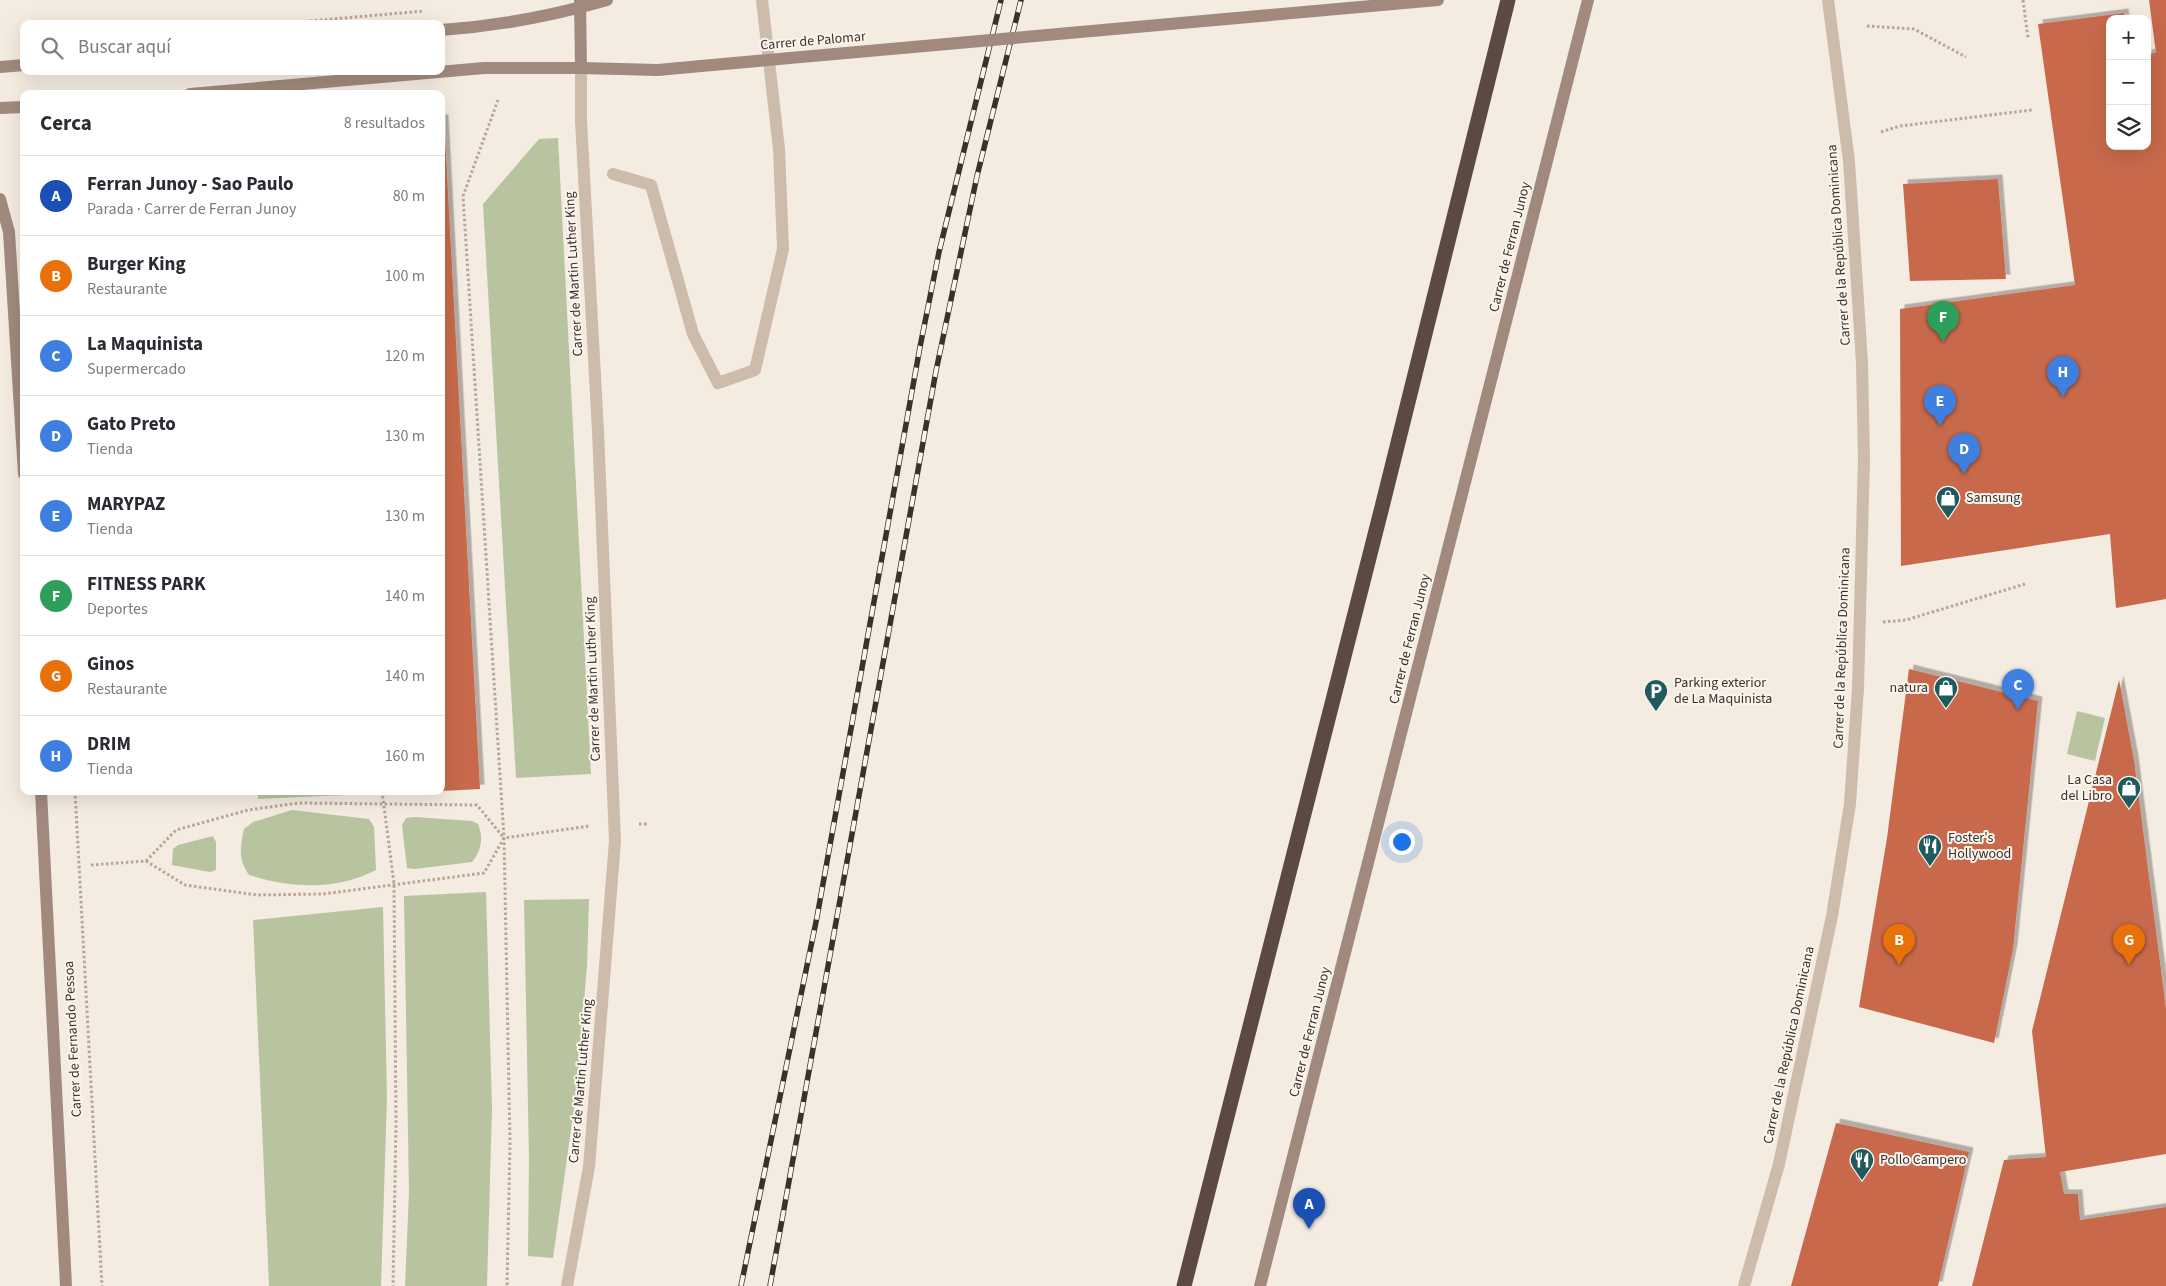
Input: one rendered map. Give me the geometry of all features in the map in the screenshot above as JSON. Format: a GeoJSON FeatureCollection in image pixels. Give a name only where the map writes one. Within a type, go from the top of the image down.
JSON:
{"type":"FeatureCollection","features":[{"type":"Feature","properties":{"kind":"highway"},"geometry":{"type":"LineString","coordinates":[[1184,1286],[1382,507],[1508,0]]}},
{"type":"Feature","properties":{"kind":"main road"},"geometry":{"type":"LineString","coordinates":[[445,30],[494,26],[580,4],[607,0]]}},
{"type":"Feature","properties":{"kind":"main road","name":"Carrer de Palomar"},"geometry":{"type":"LineString","coordinates":[[445,71],[484,68],[658,70],[1438,0]]}},
{"type":"Feature","properties":{"kind":"main road","name":"Carrer de Ferran Junoy"},"geometry":{"type":"LineString","coordinates":[[1260,1286],[1588,0]]}},
{"type":"Feature","properties":{"kind":"main road"},"geometry":{"type":"LineString","coordinates":[[580,4],[581,68]]}},
{"type":"Feature","properties":{"kind":"main road"},"geometry":{"type":"LineString","coordinates":[[0,67],[20,65]]}},
{"type":"Feature","properties":{"kind":"main road","name":"Carrer de Palomar"},"geometry":{"type":"LineString","coordinates":[[235,90],[405,75]]}},
{"type":"Feature","properties":{"kind":"main road"},"geometry":{"type":"LineString","coordinates":[[0,108],[20,107]]}},
{"type":"Feature","properties":{"kind":"main road"},"geometry":{"type":"LineString","coordinates":[[0,199],[9,232],[20,409]]}},
{"type":"Feature","properties":{"kind":"main road","name":"Carrer de Fernando Pessoa"},"geometry":{"type":"LineString","coordinates":[[40,795],[66,1286]]}},
{"type":"Feature","properties":{"kind":"street"},"geometry":{"type":"LineString","coordinates":[[613,174],[651,185],[693,334],[718,383],[755,370],[783,249],[779,149],[762,0]]}},
{"type":"Feature","properties":{"kind":"street","name":"Carrer de la República Dominicana"},"geometry":{"type":"LineString","coordinates":[[1744,1286],[1779,1164],[1832,916],[1850,804],[1858,688],[1864,459],[1862,363],[1849,161],[1828,0]]}},
{"type":"Feature","properties":{"kind":"street","name":"Carrer de Martin Luther King"},"geometry":{"type":"LineString","coordinates":[[567,1286],[589,1167],[616,841],[598,431],[581,121],[581,68]]}},
{"type":"Feature","properties":{"kind":"path"},"geometry":{"type":"LineString","coordinates":[[2023,0],[2028,38]]}},
{"type":"Feature","properties":{"kind":"path"},"geometry":{"type":"LineString","coordinates":[[320,20],[434,10]]}},
{"type":"Feature","properties":{"kind":"path"},"geometry":{"type":"LineString","coordinates":[[1867,26],[1914,29],[1966,57]]}},
{"type":"Feature","properties":{"kind":"path"},"geometry":{"type":"LineString","coordinates":[[498,100],[463,196],[504,838],[510,1143],[507,1286]]}},
{"type":"Feature","properties":{"kind":"path"},"geometry":{"type":"LineString","coordinates":[[1881,132],[1900,126],[2032,110]]}},
{"type":"Feature","properties":{"kind":"path"},"geometry":{"type":"LineString","coordinates":[[1879,622],[1906,620],[2025,584]]}},
{"type":"Feature","properties":{"kind":"path","name":"Carrer de Fernando Pessoa"},"geometry":{"type":"LineString","coordinates":[[75,795],[102,1286]]}},
{"type":"Feature","properties":{"kind":"path"},"geometry":{"type":"LineString","coordinates":[[382,795],[394,884],[396,1126],[393,1286]]}},
{"type":"Feature","properties":{"kind":"path"},"geometry":{"type":"LineString","coordinates":[[146,861],[176,830],[248,810],[299,803],[477,805],[504,838]]}},
{"type":"Feature","properties":{"kind":"path"},"geometry":{"type":"LineString","coordinates":[[504,838],[589,826],[648,824]]}},
{"type":"Feature","properties":{"kind":"path"},"geometry":{"type":"LineString","coordinates":[[91,865],[146,861],[185,885],[257,895],[323,894],[484,873],[504,838]]}},
{"type":"Feature","properties":{"kind":"green space"},"geometry":{"type":"Polygon","coordinates":[[[558,138],[591,774],[516,778],[483,204],[539,139],[558,138]]]}},
{"type":"Feature","properties":{"kind":"green space"},"geometry":{"type":"Polygon","coordinates":[[[2077,711],[2105,718],[2095,761],[2067,754],[2077,711]]]}},
{"type":"Feature","properties":{"kind":"green space"},"geometry":{"type":"Polygon","coordinates":[[[258,795],[344,795],[258,799],[258,795]]]}},
{"type":"Feature","properties":{"kind":"green space"},"geometry":{"type":"Polygon","coordinates":[[[292,810],[369,819],[374,827],[376,870],[345,881],[313,885],[281,883],[249,875],[243,864],[241,853],[244,829],[253,822],[292,810]]]}},
{"type":"Feature","properties":{"kind":"green space"},"geometry":{"type":"Polygon","coordinates":[[[406,818],[472,821],[478,824],[481,844],[472,862],[415,869],[407,868],[402,825],[406,818]]]}},
{"type":"Feature","properties":{"kind":"green space"},"geometry":{"type":"Polygon","coordinates":[[[213,836],[216,842],[216,870],[210,872],[172,865],[173,849],[178,845],[213,836]]]}},
{"type":"Feature","properties":{"kind":"green space"},"geometry":{"type":"Polygon","coordinates":[[[486,892],[492,1108],[487,1286],[405,1286],[409,1192],[404,896],[486,892]]]}},
{"type":"Feature","properties":{"kind":"green space"},"geometry":{"type":"Polygon","coordinates":[[[589,899],[587,966],[576,1094],[553,1258],[528,1256],[529,1157],[524,900],[589,899]]]}},
{"type":"Feature","properties":{"kind":"green space"},"geometry":{"type":"Polygon","coordinates":[[[383,907],[387,1098],[381,1286],[269,1286],[253,920],[383,907]]]}},
{"type":"Feature","properties":{"kind":"building"},"geometry":{"type":"Polygon","coordinates":[[[2149,0],[2166,0],[2166,599],[2116,608],[2110,534],[1901,566],[1900,309],[2075,285],[2038,24],[2106,15],[2106,150],[2151,150],[2151,54],[2156,53],[2149,0]]]}},
{"type":"Feature","properties":{"kind":"building"},"geometry":{"type":"Polygon","coordinates":[[[2124,13],[2124,15],[2108,15],[2124,13]]]}},
{"type":"Feature","properties":{"kind":"building"},"geometry":{"type":"Polygon","coordinates":[[[445,138],[480,789],[445,791],[445,138]]]}},
{"type":"Feature","properties":{"kind":"building"},"geometry":{"type":"Polygon","coordinates":[[[1998,179],[2006,279],[1910,281],[1903,184],[1998,179]]]}},
{"type":"Feature","properties":{"kind":"building"},"geometry":{"type":"Polygon","coordinates":[[[1909,669],[2038,701],[2013,949],[1994,1043],[1859,1007],[1887,838],[1909,669]]]}},
{"type":"Feature","properties":{"kind":"building"},"geometry":{"type":"Polygon","coordinates":[[[2119,680],[2134,760],[2166,1009],[2166,1154],[2060,1172],[2064,1194],[2078,1194],[2080,1220],[2166,1207],[2166,1286],[1972,1286],[2004,1160],[2046,1157],[2032,1031],[2119,680]]]}},
{"type":"Feature","properties":{"kind":"building"},"geometry":{"type":"Polygon","coordinates":[[[1836,1123],[1969,1152],[1938,1286],[1791,1286],[1836,1123]]]}},
{"type":"Feature","properties":{"kind":"railway"},"geometry":{"type":"LineString","coordinates":[[741,1286],[817,917],[920,347],[939,252],[1001,0]]}},
{"type":"Feature","properties":{"kind":"railway"},"geometry":{"type":"LineString","coordinates":[[770,1286],[936,371],[977,176],[1021,0]]}},
{"type":"Feature","properties":{"kind":"place","name":"FITNESS PARK"},"geometry":{"type":"Point","coordinates":[1943,342]}},
{"type":"Feature","properties":{"kind":"place","name":"DRIM"},"geometry":{"type":"Point","coordinates":[2063,397]}},
{"type":"Feature","properties":{"kind":"place","name":"MARYPAZ"},"geometry":{"type":"Point","coordinates":[1940,426]}},
{"type":"Feature","properties":{"kind":"place","name":"Gato Preto"},"geometry":{"type":"Point","coordinates":[1964,474]}},
{"type":"Feature","properties":{"kind":"place","name":"Samsung"},"geometry":{"type":"Point","coordinates":[1948,519]}},
{"type":"Feature","properties":{"kind":"place","name":"natura"},"geometry":{"type":"Point","coordinates":[1946,709]}},
{"type":"Feature","properties":{"kind":"place","name":"La Maquinista"},"geometry":{"type":"Point","coordinates":[2018,710]}},
{"type":"Feature","properties":{"kind":"place","name":"Parking exterior de La Maquinista"},"geometry":{"type":"Point","coordinates":[1656,712]}},
{"type":"Feature","properties":{"kind":"place","name":"La Casa del Libro"},"geometry":{"type":"Point","coordinates":[2129,809]}},
{"type":"Feature","properties":{"kind":"place","name":"Foster's Hollywood"},"geometry":{"type":"Point","coordinates":[1930,867]}},
{"type":"Feature","properties":{"kind":"place","name":"Burger King"},"geometry":{"type":"Point","coordinates":[1899,965]}},
{"type":"Feature","properties":{"kind":"place","name":"Ginos"},"geometry":{"type":"Point","coordinates":[2129,965]}},
{"type":"Feature","properties":{"kind":"place","name":"Pollo Campero"},"geometry":{"type":"Point","coordinates":[1862,1181]}},
{"type":"Feature","properties":{"kind":"place","name":"Ferran Junoy - Sao Paulo"},"geometry":{"type":"Point","coordinates":[1309,1229]}}]}
